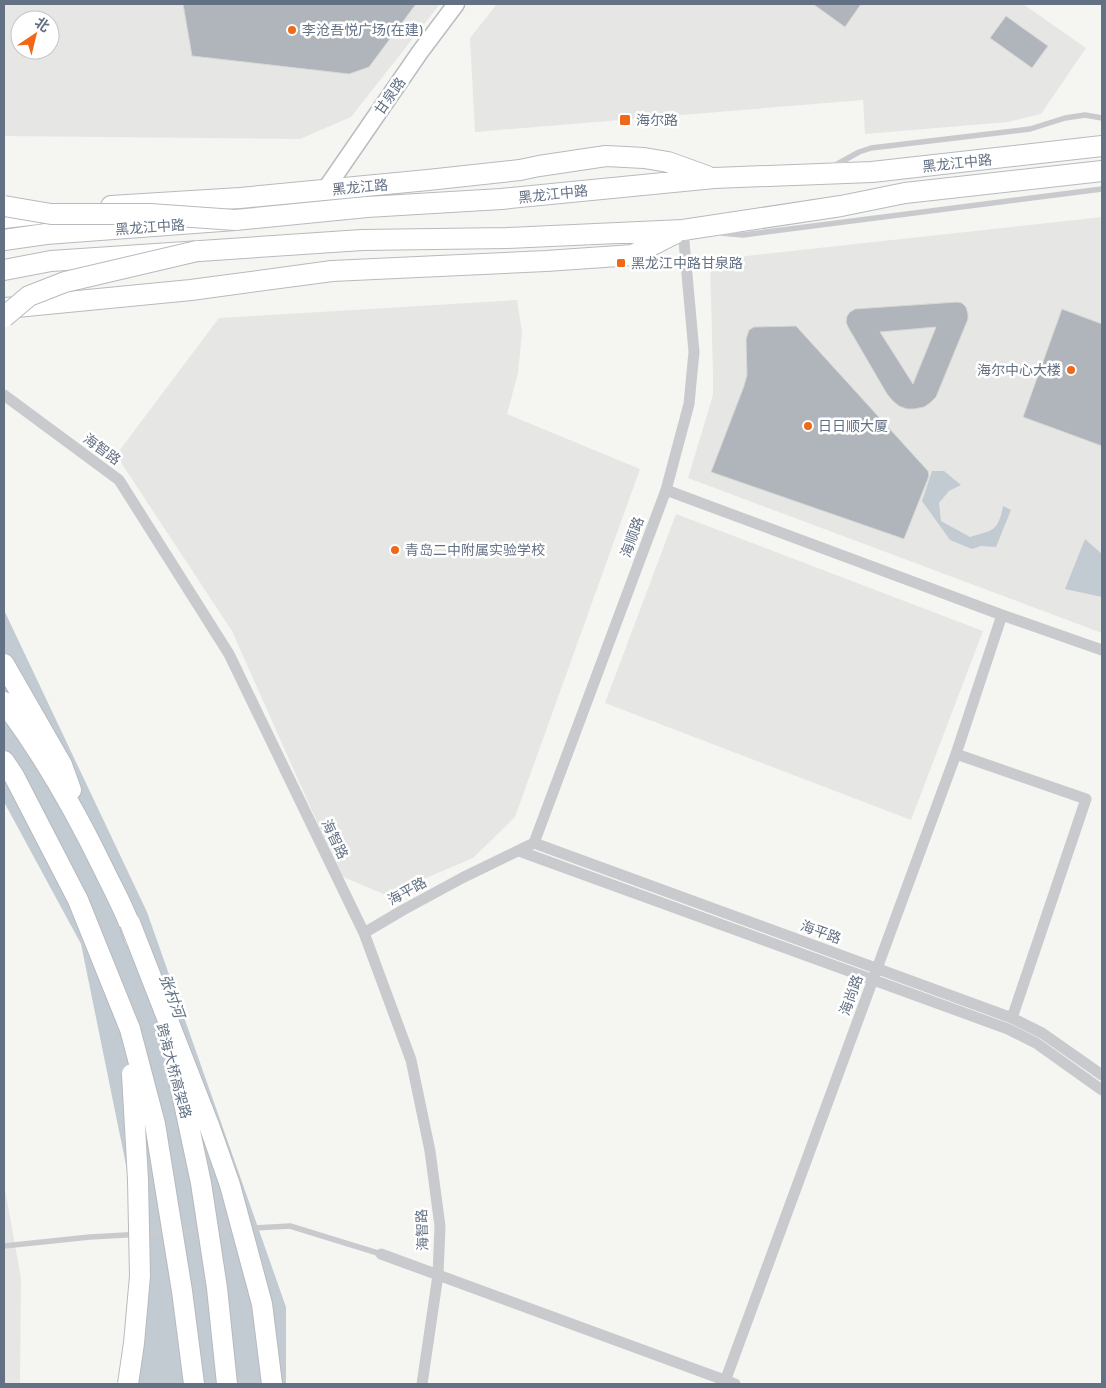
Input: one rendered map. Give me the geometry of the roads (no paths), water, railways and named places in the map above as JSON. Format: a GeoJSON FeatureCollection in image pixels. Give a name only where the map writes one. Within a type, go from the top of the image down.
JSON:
{"type":"FeatureCollection","features":[{"type":"Feature","properties":{"kind":"highway","name":"黑龙江中路"},"geometry":{"type":"LineString","coordinates":[[4,240],[46,234],[235,220],[367,207],[501,199],[714,178],[872,172],[1102,146]]}},
{"type":"Feature","properties":{"kind":"highway","name":"黑龙江路"},"geometry":{"type":"LineString","coordinates":[[4,218],[100,206],[240,198],[428,180],[606,156],[644,158],[668,162],[714,178]]}},
{"type":"Feature","properties":{"kind":"highway","name":"黑龙江中路"},"geometry":{"type":"LineString","coordinates":[[4,270],[51,261],[362,240],[508,238],[683,230],[841,206],[905,193],[1102,171]]}},
{"type":"Feature","properties":{"kind":"highway"},"geometry":{"type":"LineString","coordinates":[[4,206],[51,214],[150,214],[235,220]]}},
{"type":"Feature","properties":{"kind":"highway","name":"黑龙江中路"},"geometry":{"type":"LineString","coordinates":[[4,309],[191,290],[332,271],[633,255],[683,230]]}},
{"type":"Feature","properties":{"kind":"highway"},"geometry":{"type":"LineString","coordinates":[[4,317],[29,296],[65,282],[197,251]]}},
{"type":"Feature","properties":{"kind":"highway"},"geometry":{"type":"LineString","coordinates":[[4,664],[62,765],[84,830]]}},
{"type":"Feature","properties":{"kind":"highway","name":"跨海大桥高架路"},"geometry":{"type":"LineString","coordinates":[[4,702],[26,732],[84,830],[130,923],[178,1075],[200,1174],[217,1288],[227,1384]]}},
{"type":"Feature","properties":{"kind":"highway"},"geometry":{"type":"LineString","coordinates":[[4,760],[78,900],[130,1030],[155,1124],[182,1291],[194,1384]]}},
{"type":"Feature","properties":{"kind":"highway"},"geometry":{"type":"LineString","coordinates":[[4,781],[53,852]]}},
{"type":"Feature","properties":{"kind":"highway"},"geometry":{"type":"LineString","coordinates":[[130,923],[210,1128],[230,1185],[262,1304],[272,1384]]}},
{"type":"Feature","properties":{"kind":"highway"},"geometry":{"type":"LineString","coordinates":[[128,1384],[140,1276],[138,1180],[130,1030]]}},
{"type":"Feature","properties":{"kind":"street","name":"甘泉路"},"geometry":{"type":"LineString","coordinates":[[325,190],[420,52],[456,4]]}},
{"type":"Feature","properties":{"kind":"street","name":"海顺路"},"geometry":{"type":"LineString","coordinates":[[534,843],[666,490],[689,404],[694,352],[683,230]]}},
{"type":"Feature","properties":{"kind":"street","name":"海智路"},"geometry":{"type":"LineString","coordinates":[[4,395],[119,480],[229,654],[364,934],[411,1060],[430,1150],[440,1226],[438,1275],[422,1384]]}},
{"type":"Feature","properties":{"kind":"street"},"geometry":{"type":"LineString","coordinates":[[666,490],[1002,615],[1102,650]]}},
{"type":"Feature","properties":{"kind":"street","name":"海尚路"},"geometry":{"type":"LineString","coordinates":[[728,1383],[956,754],[1002,615]]}},
{"type":"Feature","properties":{"kind":"street"},"geometry":{"type":"LineString","coordinates":[[956,754],[1086,799],[1012,1018]]}},
{"type":"Feature","properties":{"kind":"street","name":"海平路"},"geometry":{"type":"LineString","coordinates":[[364,934],[462,878],[534,843],[1012,1018],[1042,1033],[1102,1075]]}},
{"type":"Feature","properties":{"kind":"street","name":"海平路"},"geometry":{"type":"LineString","coordinates":[[519,851],[1008,1029],[1036,1043],[1102,1090]]}},
{"type":"Feature","properties":{"kind":"street"},"geometry":{"type":"LineString","coordinates":[[381,1254],[728,1383]]}},
{"type":"Feature","properties":{"kind":"lane"},"geometry":{"type":"LineString","coordinates":[[818,174],[859,152],[871,148],[1030,129],[1065,118],[1085,115],[1102,118]]}},
{"type":"Feature","properties":{"kind":"lane"},"geometry":{"type":"LineString","coordinates":[[717,233],[743,235],[1102,189]]}},
{"type":"Feature","properties":{"kind":"lane"},"geometry":{"type":"LineString","coordinates":[[683,230],[709,232]]}},
{"type":"Feature","properties":{"kind":"lane"},"geometry":{"type":"LineString","coordinates":[[4,1246],[90,1237],[290,1226],[381,1254]]}},
{"type":"Feature","properties":{"kind":"water"},"geometry":{"type":"Polygon","coordinates":[[[932,471],[944,471],[961,485],[949,491],[939,503],[941,521],[970,537],[993,529],[999,521],[1003,506],[1011,510],[996,547],[981,546],[972,549],[950,540],[922,501],[932,471]]]}},
{"type":"Feature","properties":{"kind":"water"},"geometry":{"type":"Polygon","coordinates":[[[1085,539],[1102,554],[1102,597],[1065,589],[1085,539]]]}},
{"type":"Feature","properties":{"kind":"water","name":"张村河"},"geometry":{"type":"Polygon","coordinates":[[[4,610],[147,912],[286,1307],[286,1384],[130,1384],[149,1278],[81,944],[4,802],[4,610]]]}},
{"type":"Feature","properties":{"kind":"place","name":"李沧吾悦广场(在建)"},"geometry":{"type":"Point","coordinates":[292,30]}},
{"type":"Feature","properties":{"kind":"place","name":"海尔路"},"geometry":{"type":"Point","coordinates":[625,120]}},
{"type":"Feature","properties":{"kind":"place","name":"黑龙江中路甘泉路"},"geometry":{"type":"Point","coordinates":[621,263]}},
{"type":"Feature","properties":{"kind":"place","name":"海尔中心大楼"},"geometry":{"type":"Point","coordinates":[1071,370]}},
{"type":"Feature","properties":{"kind":"place","name":"日日顺大厦"},"geometry":{"type":"Point","coordinates":[808,426]}},
{"type":"Feature","properties":{"kind":"place","name":"青岛二中附属实验学校"},"geometry":{"type":"Point","coordinates":[395,550]}}]}
